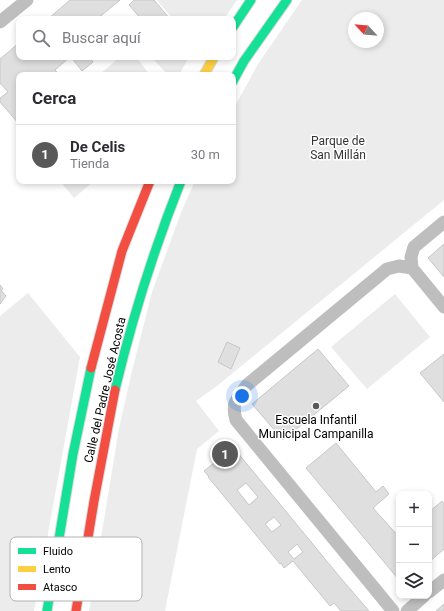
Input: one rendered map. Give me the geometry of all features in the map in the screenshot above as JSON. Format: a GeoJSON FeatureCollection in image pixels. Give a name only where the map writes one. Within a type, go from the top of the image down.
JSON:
{"type":"FeatureCollection","features":[{"type":"Feature","properties":{"kind":"highway"},"geometry":{"type":"LineString","coordinates":[[236,24],[252,0]]}},
{"type":"Feature","properties":{"kind":"highway"},"geometry":{"type":"LineString","coordinates":[[236,76],[244,61],[286,0]]}},
{"type":"Feature","properties":{"kind":"highway"},"geometry":{"type":"LineString","coordinates":[[206,72],[212,60]]}},
{"type":"Feature","properties":{"kind":"highway","name":"Calle del Padre José Acosta"},"geometry":{"type":"LineString","coordinates":[[59,537],[73,454],[88,379],[122,251],[149,184]]}},
{"type":"Feature","properties":{"kind":"highway","name":"Calle del Padre José Acosta"},"geometry":{"type":"LineString","coordinates":[[88,537],[112,402],[133,320],[150,262],[180,184]]}},
{"type":"Feature","properties":{"kind":"highway","name":"Calle del Padre José Acosta"},"geometry":{"type":"LineString","coordinates":[[47,611],[49,601]]}},
{"type":"Feature","properties":{"kind":"highway","name":"Calle del Padre José Acosta"},"geometry":{"type":"LineString","coordinates":[[76,611],[78,601]]}},
{"type":"Feature","properties":{"kind":"street"},"geometry":{"type":"LineString","coordinates":[[0,22],[27,0]]}},
{"type":"Feature","properties":{"kind":"street"},"geometry":{"type":"LineString","coordinates":[[444,222],[414,247],[411,257],[412,268],[444,307]]}},
{"type":"Feature","properties":{"kind":"street"},"geometry":{"type":"LineString","coordinates":[[393,611],[236,420],[233,409],[236,400],[247,385],[387,269],[399,266],[412,268]]}},
{"type":"Feature","properties":{"kind":"street"},"geometry":{"type":"LineString","coordinates":[[432,590],[444,580]]}},
{"type":"Feature","properties":{"kind":"street"},"geometry":{"type":"LineString","coordinates":[[407,611],[421,599]]}},
{"type":"Feature","properties":{"kind":"green space"},"geometry":{"type":"Polygon","coordinates":[[[157,0],[237,0],[226,16],[170,16],[157,0]]]}},
{"type":"Feature","properties":{"kind":"green space","name":"Parque de San Millán"},"geometry":{"type":"Polygon","coordinates":[[[302,0],[444,0],[444,200],[217,386],[196,401],[219,431],[197,449],[165,611],[89,611],[91,601],[142,601],[142,537],[101,537],[119,428],[152,292],[182,210],[194,184],[236,184],[236,104],[258,64],[302,0]]]}},
{"type":"Feature","properties":{"kind":"green space"},"geometry":{"type":"Polygon","coordinates":[[[116,60],[138,60],[148,72],[102,72],[116,60]]]}},
{"type":"Feature","properties":{"kind":"green space"},"geometry":{"type":"Polygon","coordinates":[[[154,60],[187,60],[181,72],[165,72],[154,60]]]}},
{"type":"Feature","properties":{"kind":"green space"},"geometry":{"type":"Polygon","coordinates":[[[62,184],[90,184],[74,198],[62,184]]]}},
{"type":"Feature","properties":{"kind":"green space"},"geometry":{"type":"Polygon","coordinates":[[[28,293],[80,357],[47,537],[10,537],[10,601],[36,601],[34,611],[0,611],[0,316],[28,293]]]}},
{"type":"Feature","properties":{"kind":"green space"},"geometry":{"type":"Polygon","coordinates":[[[395,294],[430,337],[367,389],[331,347],[395,294]]]}},
{"type":"Feature","properties":{"kind":"building"},"geometry":{"type":"Polygon","coordinates":[[[70,0],[120,0],[101,16],[51,16],[70,0]]]}},
{"type":"Feature","properties":{"kind":"building"},"geometry":{"type":"Polygon","coordinates":[[[134,0],[154,0],[167,16],[138,16],[129,5],[134,0]]]}},
{"type":"Feature","properties":{"kind":"building"},"geometry":{"type":"Polygon","coordinates":[[[16,46],[16,60],[67,60],[55,70],[57,72],[16,72],[16,121],[0,102],[0,98],[8,92],[0,83],[0,59],[16,46]]]}},
{"type":"Feature","properties":{"kind":"building"},"geometry":{"type":"Polygon","coordinates":[[[73,60],[91,60],[93,62],[82,71],[73,60]]]}},
{"type":"Feature","properties":{"kind":"building"},"geometry":{"type":"Polygon","coordinates":[[[444,244],[444,277],[428,258],[444,244]]]}},
{"type":"Feature","properties":{"kind":"building"},"geometry":{"type":"Polygon","coordinates":[[[0,285],[3,289],[1,290],[6,296],[0,304],[0,285]]]}},
{"type":"Feature","properties":{"kind":"building"},"geometry":{"type":"Polygon","coordinates":[[[227,342],[240,348],[231,369],[218,362],[227,342]]]}},
{"type":"Feature","properties":{"kind":"building"},"geometry":{"type":"Polygon","coordinates":[[[318,349],[349,386],[283,440],[252,404],[318,349]]]}},
{"type":"Feature","properties":{"kind":"building"},"geometry":{"type":"Polygon","coordinates":[[[444,354],[444,402],[420,373],[444,354]]]}},
{"type":"Feature","properties":{"kind":"building"},"geometry":{"type":"Polygon","coordinates":[[[336,443],[376,492],[383,486],[389,494],[373,508],[396,534],[396,576],[306,468],[336,443]]]}},
{"type":"Feature","properties":{"kind":"building"},"geometry":{"type":"Polygon","coordinates":[[[233,447],[369,611],[341,611],[334,603],[330,606],[293,561],[284,568],[281,563],[280,564],[204,471],[214,463],[219,468],[226,460],[223,456],[233,447]],[[246,483],[237,490],[249,505],[258,497],[246,483]],[[274,517],[265,524],[272,532],[281,525],[274,517]],[[297,544],[288,552],[294,559],[303,552],[297,544]]]}},
{"type":"Feature","properties":{"kind":"building"},"geometry":{"type":"Polygon","coordinates":[[[442,501],[444,504],[444,549],[432,559],[432,527],[432,509],[442,501]]]}},
{"type":"Feature","properties":{"kind":"building"},"geometry":{"type":"Polygon","coordinates":[[[444,604],[444,611],[436,611],[444,604]]]}},
{"type":"Feature","properties":{"kind":"traffic: fast"},"geometry":{"type":"LineString","coordinates":[[236,22],[251,0]]}},
{"type":"Feature","properties":{"kind":"traffic: fast"},"geometry":{"type":"LineString","coordinates":[[236,76],[244,61],[287,0]]}},
{"type":"Feature","properties":{"kind":"traffic: fast"},"geometry":{"type":"LineString","coordinates":[[115,390],[144,284],[180,184]]}},
{"type":"Feature","properties":{"kind":"traffic: fast"},"geometry":{"type":"LineString","coordinates":[[59,537],[73,454],[91,368]]}},
{"type":"Feature","properties":{"kind":"traffic: fast"},"geometry":{"type":"LineString","coordinates":[[47,611],[49,601]]}},
{"type":"Feature","properties":{"kind":"traffic: slow"},"geometry":{"type":"LineString","coordinates":[[206,72],[212,60]]}},
{"type":"Feature","properties":{"kind":"traffic: jam"},"geometry":{"type":"LineString","coordinates":[[91,368],[122,251],[149,184]]}},
{"type":"Feature","properties":{"kind":"traffic: jam"},"geometry":{"type":"LineString","coordinates":[[88,537],[115,390]]}},
{"type":"Feature","properties":{"kind":"traffic: jam"},"geometry":{"type":"LineString","coordinates":[[76,611],[78,601]]}},
{"type":"Feature","properties":{"kind":"place","name":"Escuela Infantil Municipal Campanilla"},"geometry":{"type":"Point","coordinates":[316,406]}},
{"type":"Feature","properties":{"kind":"place","name":"De Celis"},"geometry":{"type":"Point","coordinates":[225,454]}}]}
